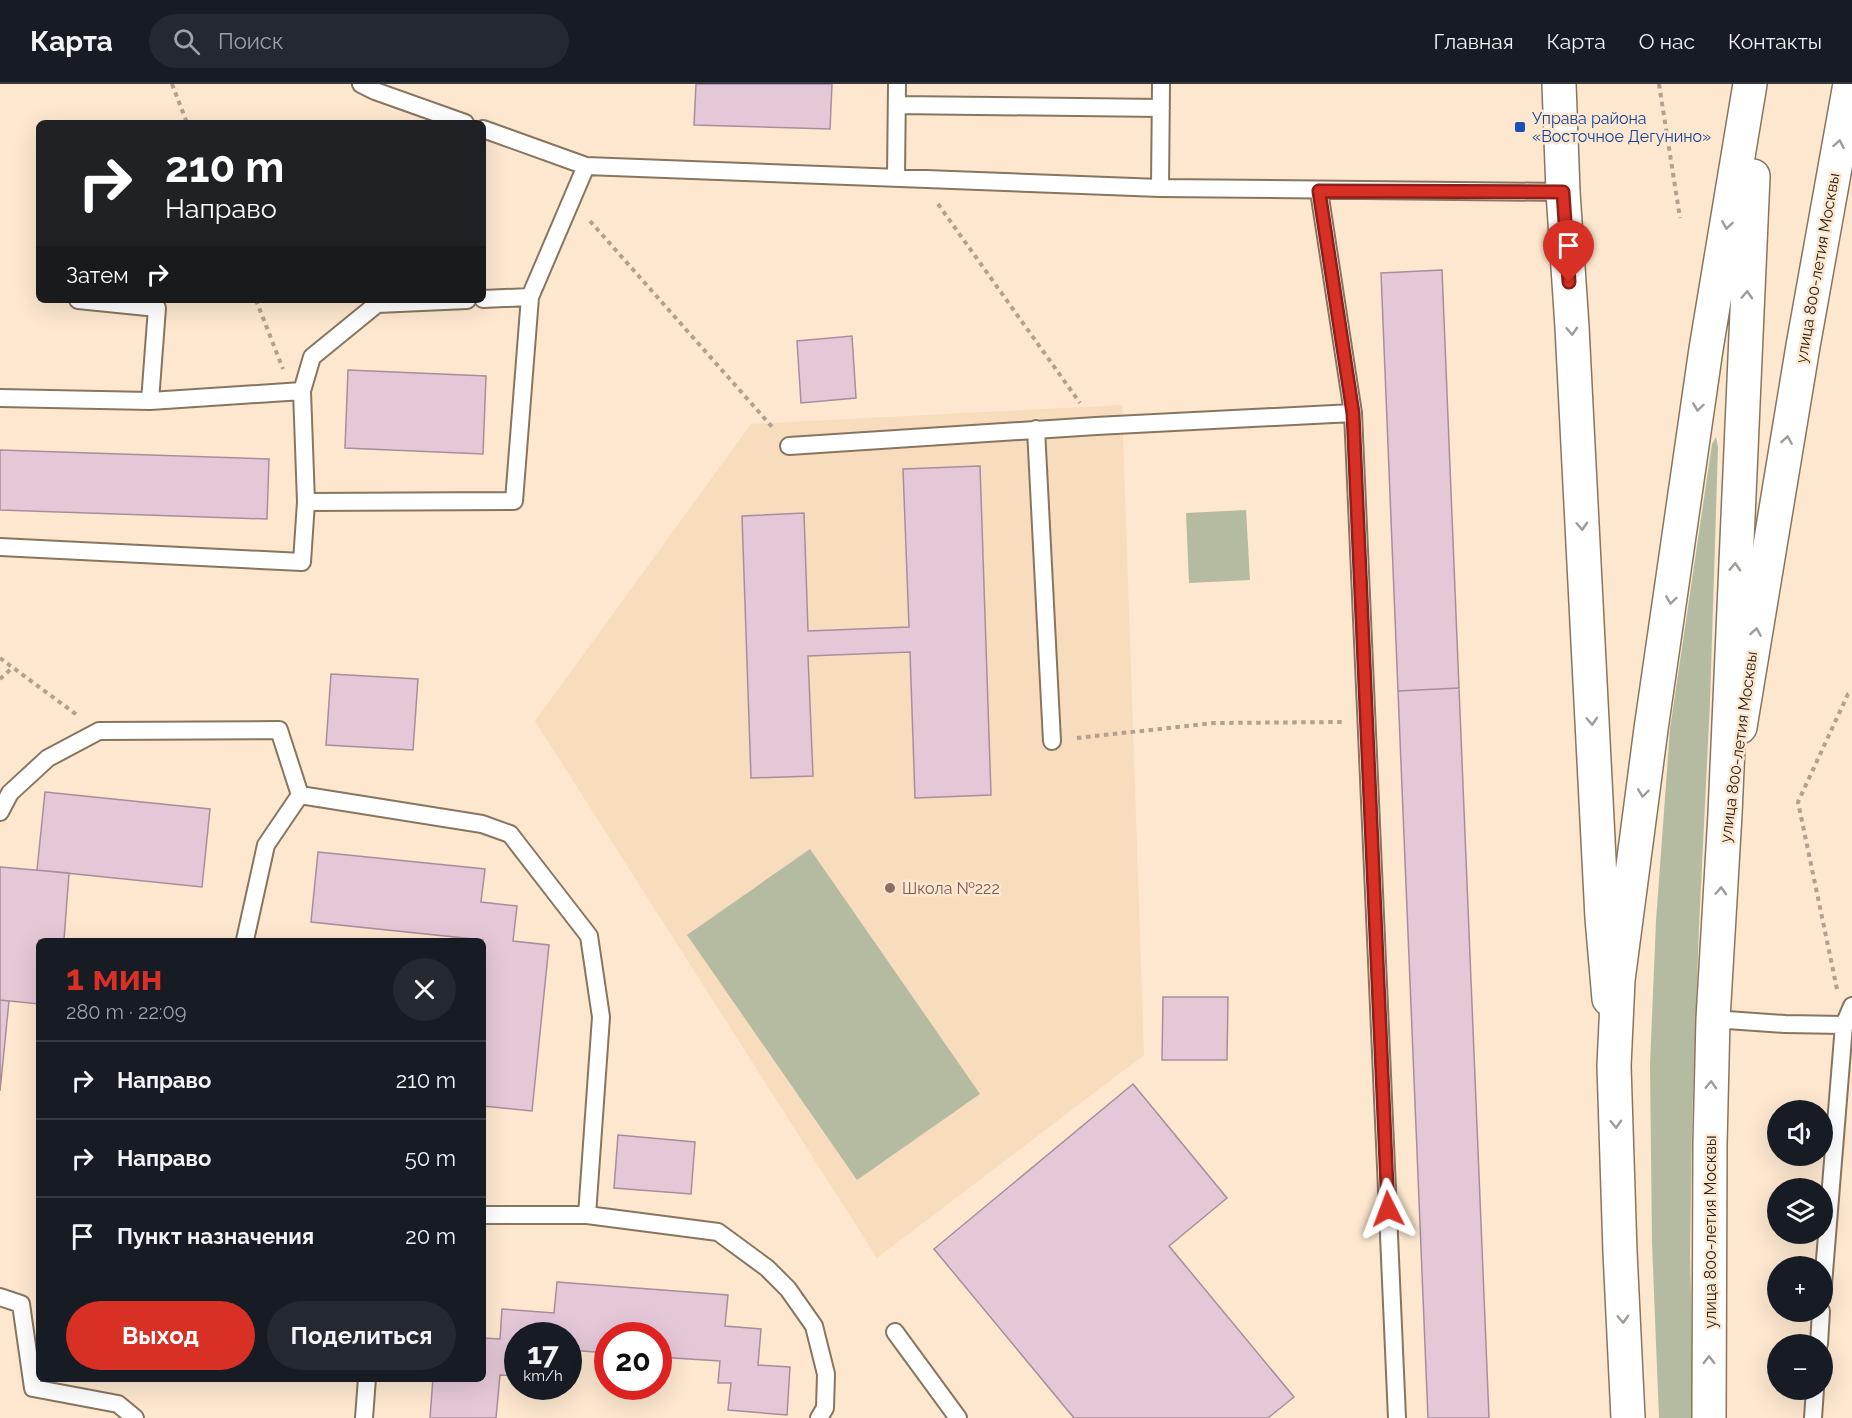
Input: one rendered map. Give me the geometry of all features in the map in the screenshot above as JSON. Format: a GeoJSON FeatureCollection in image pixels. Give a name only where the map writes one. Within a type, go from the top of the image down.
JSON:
{"type":"FeatureCollection","features":[{"type":"Feature","properties":{"kind":"main road"},"geometry":{"type":"LineString","coordinates":[[1559,84],[1602,918],[1614,1066],[1628,1418]]}},
{"type":"Feature","properties":{"kind":"main road"},"geometry":{"type":"LineString","coordinates":[[1614,1066],[1618,980],[1625,916],[1706,349],[1750,84]]}},
{"type":"Feature","properties":{"kind":"main road"},"geometry":{"type":"LineString","coordinates":[[1725,814],[1757,84]]}},
{"type":"Feature","properties":{"kind":"main road","name":"улица 800-летия Москвы"},"geometry":{"type":"LineString","coordinates":[[1709,1418],[1713,1019],[1725,814],[1803,346],[1850,84]]}},
{"type":"Feature","properties":{"kind":"lane"},"geometry":{"type":"LineString","coordinates":[[896,177],[897,84]]}},
{"type":"Feature","properties":{"kind":"lane"},"geometry":{"type":"LineString","coordinates":[[1160,188],[1161,84]]}},
{"type":"Feature","properties":{"kind":"lane"},"geometry":{"type":"LineString","coordinates":[[370,86],[457,120]]}},
{"type":"Feature","properties":{"kind":"lane"},"geometry":{"type":"LineString","coordinates":[[897,105],[1161,108]]}},
{"type":"Feature","properties":{"kind":"lane"},"geometry":{"type":"LineString","coordinates":[[486,130],[586,166],[1160,188],[1563,192]]}},
{"type":"Feature","properties":{"kind":"lane"},"geometry":{"type":"LineString","coordinates":[[306,502],[514,501],[530,297],[586,166]]}},
{"type":"Feature","properties":{"kind":"lane"},"geometry":{"type":"LineString","coordinates":[[1319,191],[1353,413],[1398,1418]]}},
{"type":"Feature","properties":{"kind":"lane"},"geometry":{"type":"LineString","coordinates":[[486,299],[530,297]]}},
{"type":"Feature","properties":{"kind":"lane"},"geometry":{"type":"LineString","coordinates":[[108,303],[157,308],[150,401]]}},
{"type":"Feature","properties":{"kind":"lane"},"geometry":{"type":"LineString","coordinates":[[0,547],[302,562],[306,502],[297,391],[312,357],[377,304],[399,303]]}},
{"type":"Feature","properties":{"kind":"lane"},"geometry":{"type":"LineString","coordinates":[[0,398],[150,401],[297,391]]}},
{"type":"Feature","properties":{"kind":"lane"},"geometry":{"type":"LineString","coordinates":[[789,446],[1036,429],[1353,413]]}},
{"type":"Feature","properties":{"kind":"lane"},"geometry":{"type":"LineString","coordinates":[[1036,429],[1053,741]]}},
{"type":"Feature","properties":{"kind":"lane"},"geometry":{"type":"LineString","coordinates":[[0,812],[10,793],[48,758],[99,731],[279,730],[300,795]]}},
{"type":"Feature","properties":{"kind":"lane"},"geometry":{"type":"LineString","coordinates":[[245,938],[266,845],[300,795]]}},
{"type":"Feature","properties":{"kind":"lane"},"geometry":{"type":"LineString","coordinates":[[300,795],[482,824],[510,834],[589,936],[601,1017],[587,1215]]}},
{"type":"Feature","properties":{"kind":"lane"},"geometry":{"type":"LineString","coordinates":[[1826,1256],[1848,1022],[1852,1006]]}},
{"type":"Feature","properties":{"kind":"lane"},"geometry":{"type":"LineString","coordinates":[[1713,1019],[1785,1024],[1848,1022]]}},
{"type":"Feature","properties":{"kind":"lane"},"geometry":{"type":"LineString","coordinates":[[486,1215],[587,1215],[718,1232],[767,1268],[788,1289],[814,1326],[826,1374],[825,1408],[819,1418]]}},
{"type":"Feature","properties":{"kind":"lane"},"geometry":{"type":"LineString","coordinates":[[0,1297],[21,1304],[33,1388],[118,1404],[135,1418]]}},
{"type":"Feature","properties":{"kind":"lane"},"geometry":{"type":"LineString","coordinates":[[895,1332],[958,1418]]}},
{"type":"Feature","properties":{"kind":"lane"},"geometry":{"type":"LineString","coordinates":[[364,1418],[367,1382]]}},
{"type":"Feature","properties":{"kind":"lane"},"geometry":{"type":"LineString","coordinates":[[1813,1418],[1814,1400]]}},
{"type":"Feature","properties":{"kind":"path"},"geometry":{"type":"LineString","coordinates":[[172,84],[186,120]]}},
{"type":"Feature","properties":{"kind":"path"},"geometry":{"type":"LineString","coordinates":[[1659,84],[1680,218]]}},
{"type":"Feature","properties":{"kind":"path"},"geometry":{"type":"LineString","coordinates":[[919,179],[1096,426]]}},
{"type":"Feature","properties":{"kind":"path"},"geometry":{"type":"LineString","coordinates":[[571,200],[789,446]]}},
{"type":"Feature","properties":{"kind":"path"},"geometry":{"type":"LineString","coordinates":[[257,303],[297,391]]}},
{"type":"Feature","properties":{"kind":"path"},"geometry":{"type":"LineString","coordinates":[[0,658],[99,731]]}},
{"type":"Feature","properties":{"kind":"path"},"geometry":{"type":"LineString","coordinates":[[0,679],[12,668]]}},
{"type":"Feature","properties":{"kind":"path"},"geometry":{"type":"LineString","coordinates":[[1848,1022],[1798,802],[1848,694],[1852,692]]}},
{"type":"Feature","properties":{"kind":"path"},"geometry":{"type":"LineString","coordinates":[[1053,741],[1214,723],[1366,722]]}},
{"type":"Feature","properties":{"kind":"shaded area","name":"Школа №222"},"geometry":{"type":"Polygon","coordinates":[[[1122,405],[1144,1055],[877,1258],[535,721],[751,424],[1122,405]]]}},
{"type":"Feature","properties":{"kind":"green space"},"geometry":{"type":"Polygon","coordinates":[[[1716,437],[1718,447],[1710,702],[1692,1123],[1690,1254],[1694,1418],[1659,1418],[1652,1243],[1650,1065],[1656,921],[1670,729],[1712,444],[1716,437]]]}},
{"type":"Feature","properties":{"kind":"green space"},"geometry":{"type":"Polygon","coordinates":[[[1246,510],[1250,580],[1189,583],[1186,513],[1246,510]]]}},
{"type":"Feature","properties":{"kind":"green space"},"geometry":{"type":"Polygon","coordinates":[[[810,849],[980,1094],[857,1180],[687,935],[810,849]]]}},
{"type":"Feature","properties":{"kind":"building"},"geometry":{"type":"Polygon","coordinates":[[[696,84],[832,84],[830,129],[694,125],[696,84]]]}},
{"type":"Feature","properties":{"kind":"building"},"geometry":{"type":"Polygon","coordinates":[[[1442,270],[1459,688],[1398,691],[1381,273],[1442,270]]]}},
{"type":"Feature","properties":{"kind":"building"},"geometry":{"type":"Polygon","coordinates":[[[852,336],[856,398],[801,403],[797,341],[852,336]]]}},
{"type":"Feature","properties":{"kind":"building"},"geometry":{"type":"Polygon","coordinates":[[[348,370],[486,376],[483,454],[345,448],[348,370]]]}},
{"type":"Feature","properties":{"kind":"building"},"geometry":{"type":"Polygon","coordinates":[[[0,450],[269,459],[267,519],[0,510],[0,450]]]}},
{"type":"Feature","properties":{"kind":"building"},"geometry":{"type":"Polygon","coordinates":[[[980,466],[991,795],[915,798],[910,652],[808,656],[813,776],[751,778],[742,516],[804,513],[808,631],[909,627],[903,469],[980,466]]]}},
{"type":"Feature","properties":{"kind":"building"},"geometry":{"type":"Polygon","coordinates":[[[331,674],[418,679],[413,750],[326,745],[331,674]]]}},
{"type":"Feature","properties":{"kind":"building"},"geometry":{"type":"Polygon","coordinates":[[[1459,688],[1489,1418],[1428,1418],[1398,691],[1459,688]]]}},
{"type":"Feature","properties":{"kind":"building"},"geometry":{"type":"Polygon","coordinates":[[[45,792],[210,809],[202,887],[37,870],[45,792]]]}},
{"type":"Feature","properties":{"kind":"building"},"geometry":{"type":"Polygon","coordinates":[[[318,852],[485,869],[481,902],[517,906],[513,941],[549,945],[532,1111],[486,1106],[486,938],[464,938],[311,922],[318,852]]]}},
{"type":"Feature","properties":{"kind":"building"},"geometry":{"type":"Polygon","coordinates":[[[0,867],[69,873],[64,938],[36,938],[36,1004],[0,1000],[0,867]]]}},
{"type":"Feature","properties":{"kind":"building"},"geometry":{"type":"Polygon","coordinates":[[[1163,997],[1228,997],[1227,1060],[1162,1060],[1163,997]]]}},
{"type":"Feature","properties":{"kind":"building"},"geometry":{"type":"Polygon","coordinates":[[[0,1000],[9,1001],[0,1091],[0,1000]]]}},
{"type":"Feature","properties":{"kind":"building"},"geometry":{"type":"Polygon","coordinates":[[[1133,1084],[1227,1198],[1169,1246],[1294,1397],[1268,1418],[1074,1418],[934,1249],[1133,1084]]]}},
{"type":"Feature","properties":{"kind":"building"},"geometry":{"type":"Polygon","coordinates":[[[618,1135],[695,1142],[691,1194],[614,1188],[618,1135]]]}},
{"type":"Feature","properties":{"kind":"building"},"geometry":{"type":"Polygon","coordinates":[[[557,1282],[728,1295],[725,1326],[761,1329],[758,1365],[790,1367],[787,1415],[728,1410],[731,1383],[718,1383],[720,1361],[672,1358],[672,1322],[594,1322],[594,1352],[582,1351],[582,1322],[504,1322],[504,1375],[500,1375],[496,1418],[430,1418],[433,1382],[486,1382],[486,1338],[500,1339],[502,1309],[554,1313],[557,1282]]]}},
{"type":"Feature","properties":{"kind":"place","name":"Управа района «Восточное Дегунино»"},"geometry":{"type":"Point","coordinates":[1520,127]}},
{"type":"Feature","properties":{"kind":"place","name":"Школа №222"},"geometry":{"type":"Point","coordinates":[890,888]}},
{"type":"Feature","properties":{"kind":"route"},"geometry":{"type":"LineString","coordinates":[[1388,1209],[1353,413],[1319,191],[1563,192],[1569,282]]}}]}
